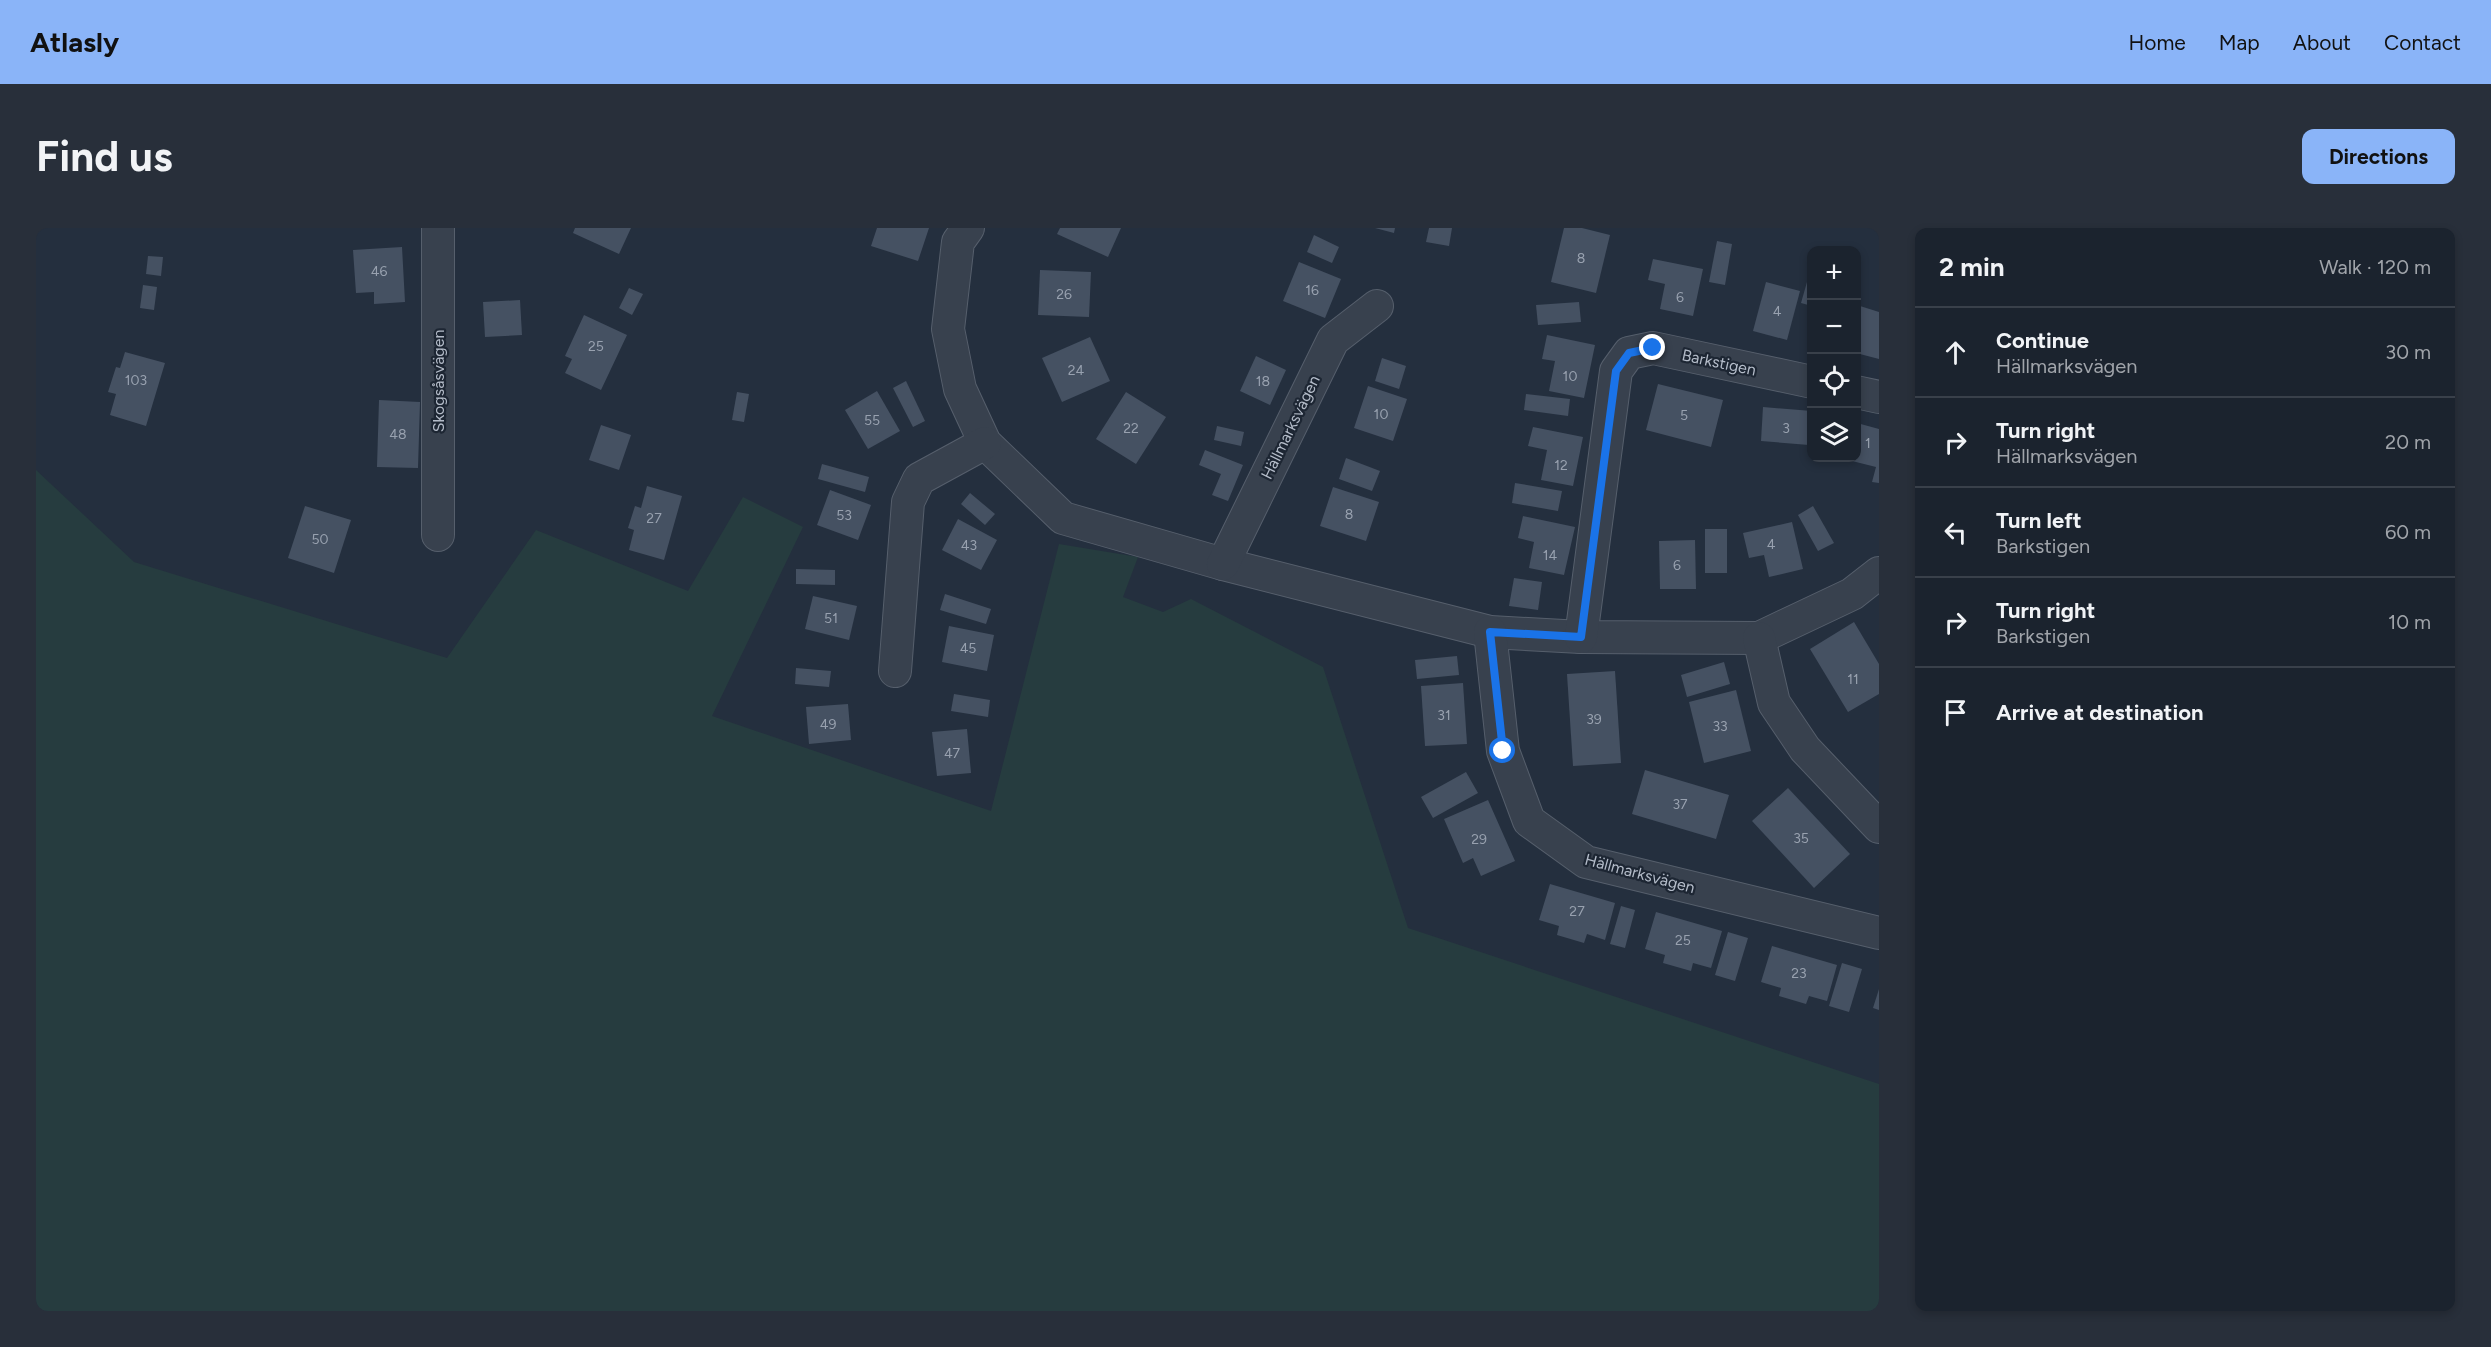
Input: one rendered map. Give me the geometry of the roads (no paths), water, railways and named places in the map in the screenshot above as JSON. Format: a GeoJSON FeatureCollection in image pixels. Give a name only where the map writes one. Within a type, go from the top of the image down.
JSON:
{"type":"FeatureCollection","features":[{"type":"Feature","properties":{"kind":"street","name":"Skogsåsvägen"},"geometry":{"type":"LineString","coordinates":[[438,228],[438,535]]}},
{"type":"Feature","properties":{"kind":"street"},"geometry":{"type":"LineString","coordinates":[[968,228],[958,242],[948,329],[960,389],[985,443],[1063,518],[1222,564],[1490,632],[1581,637],[1759,638],[1852,594],[1879,573]]}},
{"type":"Feature","properties":{"kind":"street","name":"Hällmarksvägen"},"geometry":{"type":"LineString","coordinates":[[1222,564],[1334,340],[1377,306]]}},
{"type":"Feature","properties":{"kind":"street","name":"Barkstigen"},"geometry":{"type":"LineString","coordinates":[[1581,637],[1616,371],[1629,353],[1653,348],[1807,381]]}},
{"type":"Feature","properties":{"kind":"street"},"geometry":{"type":"LineString","coordinates":[[1861,393],[1879,397]]}},
{"type":"Feature","properties":{"kind":"street"},"geometry":{"type":"LineString","coordinates":[[895,671],[908,502],[919,479],[985,443]]}},
{"type":"Feature","properties":{"kind":"street","name":"Hällmarksvägen"},"geometry":{"type":"LineString","coordinates":[[1490,632],[1503,751],[1529,821],[1586,862],[1879,933]]}},
{"type":"Feature","properties":{"kind":"street"},"geometry":{"type":"LineString","coordinates":[[1759,638],[1774,703],[1805,749],[1879,827]]}}]}
